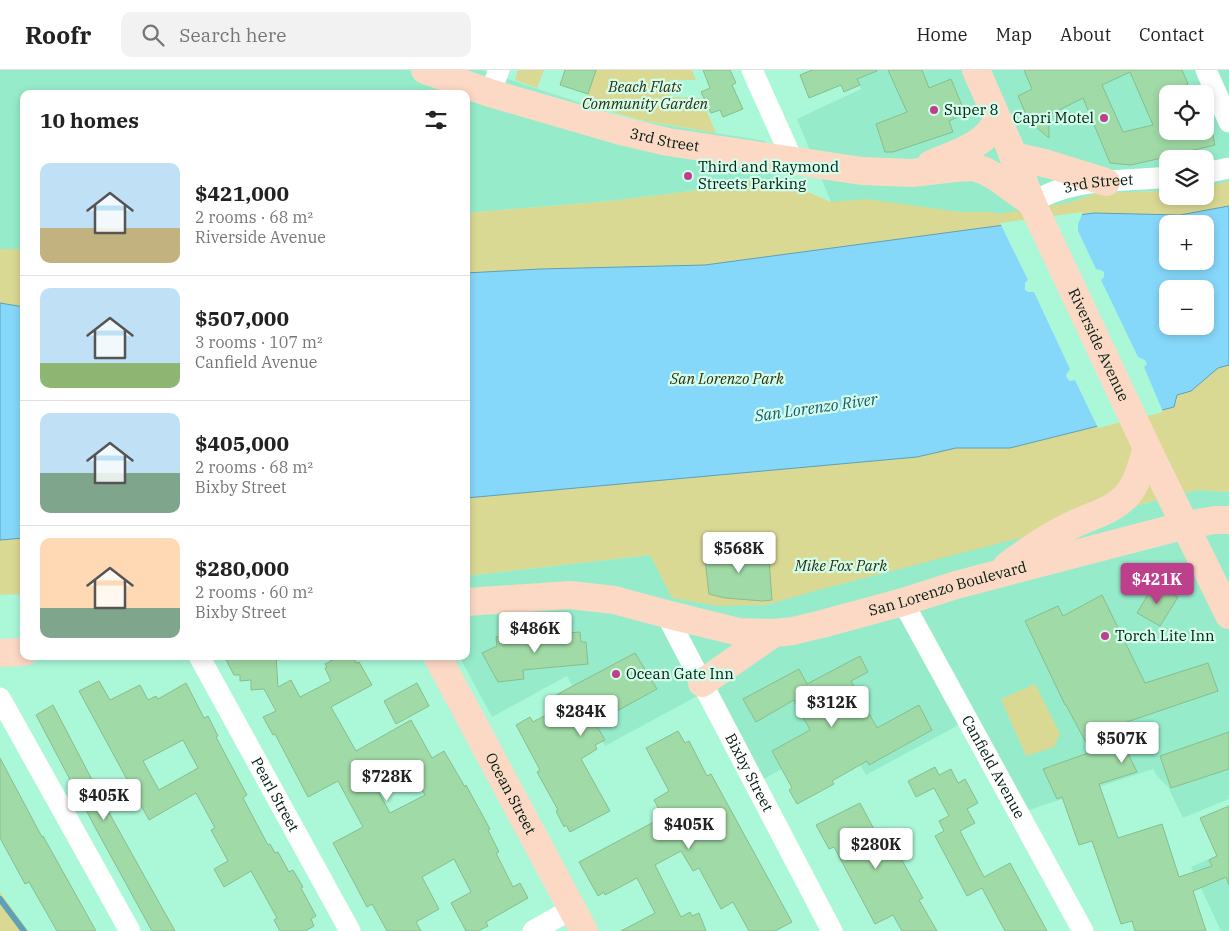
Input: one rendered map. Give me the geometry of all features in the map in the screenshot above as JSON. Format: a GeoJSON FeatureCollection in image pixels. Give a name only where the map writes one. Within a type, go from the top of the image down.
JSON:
{"type":"FeatureCollection","features":[{"type":"Feature","properties":{"kind":"street","name":"3rd Street"},"geometry":{"type":"LineString","coordinates":[[425,70],[494,82],[621,131],[659,140],[862,171],[912,173],[973,167],[985,170],[996,177],[1034,206],[1044,195],[1059,190],[1106,182],[1159,178]]}},
{"type":"Feature","properties":{"kind":"street"},"geometry":{"type":"LineString","coordinates":[[752,70],[793,160]]}},
{"type":"Feature","properties":{"kind":"street","name":"Riverside Avenue"},"geometry":{"type":"LineString","coordinates":[[976,70],[1034,206],[1146,445],[1186,525],[1223,577],[1229,616]]}},
{"type":"Feature","properties":{"kind":"street"},"geometry":{"type":"LineString","coordinates":[[1206,70],[1229,122]]}},
{"type":"Feature","properties":{"kind":"street"},"geometry":{"type":"LineString","coordinates":[[912,173],[981,141],[994,127],[997,119]]}},
{"type":"Feature","properties":{"kind":"street"},"geometry":{"type":"LineString","coordinates":[[1013,156],[1048,164],[1106,182]]}},
{"type":"Feature","properties":{"kind":"street"},"geometry":{"type":"LineString","coordinates":[[1214,171],[1229,168]]}},
{"type":"Feature","properties":{"kind":"street"},"geometry":{"type":"LineString","coordinates":[[996,574],[1035,545],[1073,524],[1117,506],[1130,492],[1137,479],[1146,445]]}},
{"type":"Feature","properties":{"kind":"street","name":"San Lorenzo Boulevard"},"geometry":{"type":"LineString","coordinates":[[470,602],[570,594],[614,600],[739,632],[774,634],[822,624],[904,602],[996,574],[1186,525],[1215,520],[1229,520]]}},
{"type":"Feature","properties":{"kind":"street","name":"Canfield Avenue"},"geometry":{"type":"LineString","coordinates":[[904,602],[1083,931]]}},
{"type":"Feature","properties":{"kind":"street","name":"Bixby Street"},"geometry":{"type":"LineString","coordinates":[[666,614],[832,931]]}},
{"type":"Feature","properties":{"kind":"street"},"geometry":{"type":"LineString","coordinates":[[702,683],[774,634]]}},
{"type":"Feature","properties":{"kind":"street"},"geometry":{"type":"LineString","coordinates":[[0,653],[20,652]]}},
{"type":"Feature","properties":{"kind":"street","name":"Pearl Street"},"geometry":{"type":"LineString","coordinates":[[201,660],[350,931]]}},
{"type":"Feature","properties":{"kind":"street","name":"Ocean Street"},"geometry":{"type":"LineString","coordinates":[[439,660],[578,920]]}},
{"type":"Feature","properties":{"kind":"street"},"geometry":{"type":"LineString","coordinates":[[0,698],[130,931]]}},
{"type":"Feature","properties":{"kind":"street"},"geometry":{"type":"LineString","coordinates":[[533,931],[578,920]]}},
{"type":"Feature","properties":{"kind":"shaded area"},"geometry":{"type":"Polygon","coordinates":[[[0,70],[481,70],[629,119],[765,141],[782,181],[752,179],[684,192],[611,201],[470,213],[470,90],[20,90],[20,249],[0,249],[0,70]]]}},
{"type":"Feature","properties":{"kind":"shaded area"},"geometry":{"type":"Polygon","coordinates":[[[853,70],[1229,70],[1229,181],[1214,185],[1214,150],[1159,150],[1159,191],[1097,193],[1068,203],[997,215],[995,212],[960,212],[831,202],[797,119],[861,89],[853,70]]]}},
{"type":"Feature","properties":{"kind":"shaded area"},"geometry":{"type":"Polygon","coordinates":[[[1198,490],[1229,492],[1229,799],[1183,818],[1168,787],[1153,769],[1017,814],[966,721],[866,775],[843,735],[751,786],[701,694],[605,746],[567,676],[492,717],[461,660],[470,660],[470,576],[650,555],[1059,528],[1198,490]]]}},
{"type":"Feature","properties":{"kind":"shaded area"},"geometry":{"type":"Polygon","coordinates":[[[1229,850],[1229,931],[1221,931],[1191,867],[1229,850]]]}},
{"type":"Feature","properties":{"kind":"green space","name":"Beach Flats Community Garden"},"geometry":{"type":"Polygon","coordinates":[[[518,70],[544,70],[537,88],[515,80],[518,70]]]}},
{"type":"Feature","properties":{"kind":"green space","name":"Beach Flats Community Garden"},"geometry":{"type":"Polygon","coordinates":[[[596,70],[692,70],[696,80],[670,80],[671,97],[701,98],[716,133],[640,120],[585,104],[596,70]]]}},
{"type":"Feature","properties":{"kind":"green space","name":"San Lorenzo Park"},"geometry":{"type":"Polygon","coordinates":[[[752,180],[783,181],[831,202],[866,199],[960,212],[995,212],[997,214],[1068,203],[1097,193],[1159,191],[1159,205],[1214,205],[1214,185],[1229,181],[1229,492],[1198,490],[1171,496],[1059,528],[766,605],[718,606],[672,598],[650,555],[470,576],[470,213],[611,201],[684,192],[752,180]]]}},
{"type":"Feature","properties":{"kind":"green space"},"geometry":{"type":"Polygon","coordinates":[[[0,249],[20,249],[20,594],[0,595],[0,249]]]}},
{"type":"Feature","properties":{"kind":"green space"},"geometry":{"type":"Polygon","coordinates":[[[1035,684],[1060,734],[1054,747],[1026,756],[1001,699],[1035,684]]]}},
{"type":"Feature","properties":{"kind":"green space"},"geometry":{"type":"Polygon","coordinates":[[[0,892],[28,931],[0,931],[0,892]]]}},
{"type":"Feature","properties":{"kind":"water","name":"San Lorenzo River"},"geometry":{"type":"Polygon","coordinates":[[[1229,206],[1229,365],[1218,368],[1191,391],[1177,395],[1174,407],[1010,448],[956,448],[917,457],[470,498],[470,273],[705,265],[1094,213],[1180,215],[1229,206]]]}},
{"type":"Feature","properties":{"kind":"water"},"geometry":{"type":"Polygon","coordinates":[[[0,303],[20,306],[20,538],[0,540],[0,303]]]}},
{"type":"Feature","properties":{"kind":"pier"},"geometry":{"type":"Polygon","coordinates":[[[1083,212],[1078,224],[1078,231],[1096,269],[1104,272],[1104,277],[1101,280],[1138,357],[1145,360],[1147,364],[1144,367],[1163,412],[1098,428],[1075,380],[1070,381],[1067,378],[1066,375],[1070,369],[1034,292],[1025,290],[1025,283],[1028,280],[1000,223],[1083,212]]]}},
{"type":"Feature","properties":{"kind":"building"},"geometry":{"type":"Polygon","coordinates":[[[565,70],[596,70],[588,94],[560,85],[565,70]]]}},
{"type":"Feature","properties":{"kind":"building"},"geometry":{"type":"Polygon","coordinates":[[[703,70],[730,70],[736,83],[732,85],[743,109],[723,117],[720,110],[711,113],[701,92],[710,88],[703,70]]]}},
{"type":"Feature","properties":{"kind":"building"},"geometry":{"type":"Polygon","coordinates":[[[812,70],[877,71],[857,79],[860,85],[844,92],[841,85],[809,98],[800,75],[812,70]]]}},
{"type":"Feature","properties":{"kind":"building","name":"Super 8"},"geometry":{"type":"Polygon","coordinates":[[[888,70],[922,70],[929,88],[951,79],[963,108],[960,116],[949,121],[953,132],[893,152],[885,152],[876,124],[907,112],[888,70]]]}},
{"type":"Feature","properties":{"kind":"building"},"geometry":{"type":"Polygon","coordinates":[[[1024,70],[1182,70],[1188,84],[1159,85],[1159,140],[1214,140],[1215,145],[1194,150],[1159,150],[1159,159],[1131,165],[1110,163],[1083,98],[1049,115],[1049,138],[1029,121],[1018,96],[1032,89],[1024,70]],[[1130,72],[1102,85],[1123,132],[1153,125],[1130,72]]]}},
{"type":"Feature","properties":{"kind":"building"},"geometry":{"type":"Polygon","coordinates":[[[768,547],[772,600],[725,598],[709,594],[704,551],[768,547]]]}},
{"type":"Feature","properties":{"kind":"building","name":"Torch Lite Inn"},"geometry":{"type":"Polygon","coordinates":[[[1155,583],[1178,597],[1160,626],[1137,613],[1155,583]]]}},
{"type":"Feature","properties":{"kind":"building"},"geometry":{"type":"Polygon","coordinates":[[[1102,595],[1145,683],[1208,663],[1218,691],[1115,726],[1137,772],[1099,784],[1118,838],[1162,824],[1179,877],[1212,866],[1209,860],[1217,856],[1200,818],[1229,806],[1229,885],[1226,877],[1193,891],[1206,931],[1135,931],[1132,921],[1121,924],[1092,841],[1079,845],[1062,797],[1057,799],[1043,769],[1091,752],[1065,705],[1025,621],[1058,606],[1063,616],[1102,595]]]}},
{"type":"Feature","properties":{"kind":"building"},"geometry":{"type":"Polygon","coordinates":[[[580,632],[581,642],[586,642],[588,664],[523,670],[524,679],[498,682],[482,653],[497,646],[496,637],[580,632]]]}},
{"type":"Feature","properties":{"kind":"building"},"geometry":{"type":"Polygon","coordinates":[[[635,653],[657,689],[595,723],[605,740],[595,745],[597,749],[581,759],[610,811],[570,832],[566,825],[564,827],[556,811],[558,810],[537,772],[540,770],[516,725],[530,717],[533,722],[562,706],[556,695],[635,653]]]}},
{"type":"Feature","properties":{"kind":"building"},"geometry":{"type":"Polygon","coordinates":[[[860,656],[868,672],[851,681],[877,728],[919,705],[932,730],[869,765],[867,761],[832,781],[834,784],[797,804],[789,790],[792,788],[772,751],[810,730],[794,700],[756,722],[743,699],[799,669],[807,684],[860,656]]]}},
{"type":"Feature","properties":{"kind":"building"},"geometry":{"type":"Polygon","coordinates":[[[226,660],[276,660],[278,687],[291,680],[300,697],[331,681],[325,664],[332,660],[355,660],[356,663],[359,662],[372,685],[331,707],[356,751],[411,720],[432,758],[444,751],[465,787],[466,785],[490,829],[488,830],[499,852],[496,853],[513,887],[520,883],[528,898],[486,922],[488,926],[478,931],[466,931],[451,903],[471,892],[454,859],[422,877],[439,909],[416,922],[421,931],[387,931],[372,904],[367,907],[333,843],[363,827],[338,781],[308,797],[275,734],[273,735],[263,717],[276,711],[264,689],[251,690],[251,680],[240,681],[240,675],[234,675],[226,660]],[[406,762],[372,780],[390,813],[425,795],[406,762]]]}},
{"type":"Feature","properties":{"kind":"building"},"geometry":{"type":"Polygon","coordinates":[[[99,681],[110,700],[140,685],[148,700],[156,696],[158,699],[186,683],[204,718],[208,716],[218,736],[216,737],[247,795],[243,798],[268,845],[270,844],[275,853],[278,852],[289,872],[293,870],[303,887],[301,888],[316,916],[311,919],[314,926],[305,931],[280,931],[274,920],[277,918],[251,871],[224,887],[214,869],[228,861],[211,830],[215,828],[196,793],[149,820],[79,691],[99,681]],[[183,740],[143,761],[159,790],[198,768],[183,740]]]}},
{"type":"Feature","properties":{"kind":"building"},"geometry":{"type":"Polygon","coordinates":[[[417,683],[429,706],[396,724],[384,701],[417,683]]]}},
{"type":"Feature","properties":{"kind":"building"},"geometry":{"type":"Polygon","coordinates":[[[53,705],[113,820],[175,931],[152,931],[96,829],[36,715],[53,705]]]}},
{"type":"Feature","properties":{"kind":"building"},"geometry":{"type":"Polygon","coordinates":[[[678,731],[685,743],[689,741],[707,776],[711,774],[792,922],[775,931],[749,931],[733,902],[721,909],[699,868],[693,871],[681,851],[655,865],[681,917],[690,912],[692,916],[699,913],[706,931],[621,931],[655,913],[637,878],[605,895],[604,892],[598,896],[579,862],[663,817],[654,800],[669,791],[646,748],[678,731]]]}},
{"type":"Feature","properties":{"kind":"building"},"geometry":{"type":"Polygon","coordinates":[[[1229,732],[1229,769],[1171,788],[1160,756],[1229,732]]]}},
{"type":"Feature","properties":{"kind":"building"},"geometry":{"type":"Polygon","coordinates":[[[0,758],[42,837],[96,931],[57,931],[29,882],[25,884],[0,838],[0,758]]]}},
{"type":"Feature","properties":{"kind":"building"},"geometry":{"type":"Polygon","coordinates":[[[935,767],[939,775],[951,769],[958,783],[965,779],[978,803],[967,809],[975,823],[960,831],[984,877],[1010,863],[1047,931],[1005,931],[982,888],[967,896],[935,836],[944,831],[939,821],[949,816],[934,788],[916,797],[908,781],[935,767]]]}},
{"type":"Feature","properties":{"kind":"building"},"geometry":{"type":"Polygon","coordinates":[[[860,803],[876,833],[884,828],[923,898],[919,900],[937,931],[902,931],[893,915],[875,924],[834,847],[829,849],[816,825],[860,803]]]}},
{"type":"Feature","properties":{"kind":"waterway"},"geometry":{"type":"LineString","coordinates":[[0,899],[24,931]]}},
{"type":"Feature","properties":{"kind":"place","name":"Super 8"},"geometry":{"type":"Point","coordinates":[934,110]}},
{"type":"Feature","properties":{"kind":"place","name":"Capri Motel"},"geometry":{"type":"Point","coordinates":[1104,118]}},
{"type":"Feature","properties":{"kind":"place","name":"Third and Raymond Streets Parking"},"geometry":{"type":"Point","coordinates":[688,176]}},
{"type":"Feature","properties":{"kind":"place","name":"Torch Lite Inn"},"geometry":{"type":"Point","coordinates":[1105,636]}},
{"type":"Feature","properties":{"kind":"place","name":"Ocean Gate Inn"},"geometry":{"type":"Point","coordinates":[616,674]}},
{"type":"Feature","properties":{"kind":"park label","name":"Mike Fox Park"},"geometry":{"type":"Point","coordinates":[841,566]}}]}
